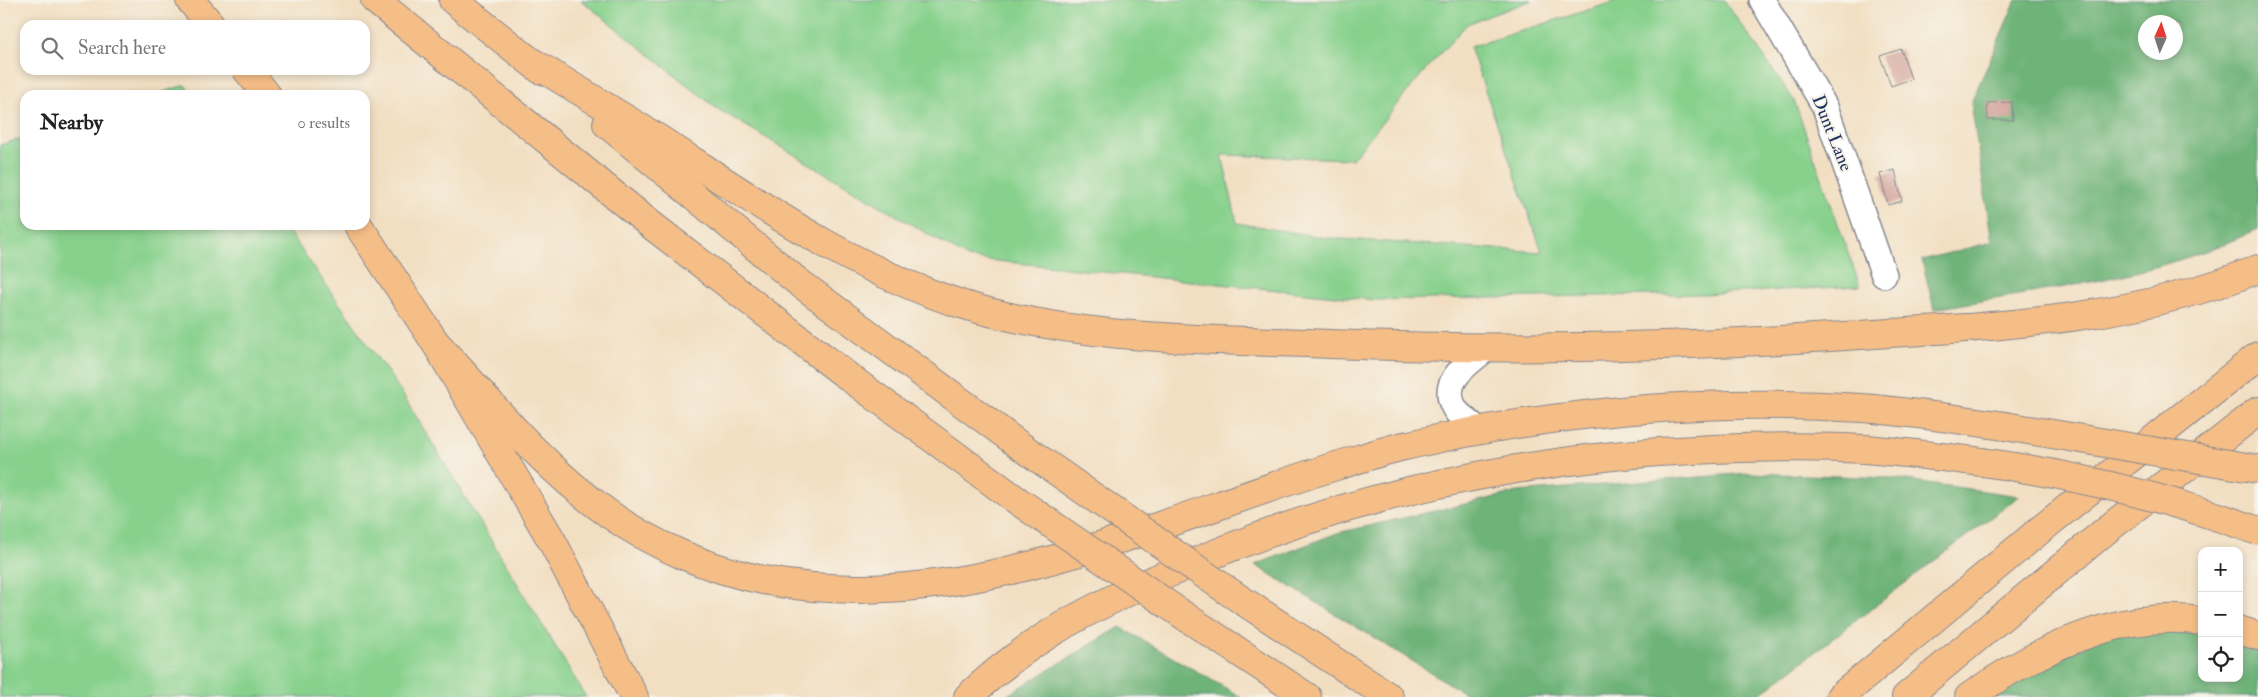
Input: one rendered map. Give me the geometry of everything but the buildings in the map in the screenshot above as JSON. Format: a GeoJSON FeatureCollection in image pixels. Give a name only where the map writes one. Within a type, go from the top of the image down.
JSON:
{"type":"FeatureCollection","features":[{"type":"Feature","properties":{"kind":"highway"},"geometry":{"type":"LineString","coordinates":[[190,0],[207,20]]}},
{"type":"Feature","properties":{"kind":"highway"},"geometry":{"type":"LineString","coordinates":[[375,0],[658,230],[842,372],[1015,499],[1186,617],[1307,697]]}},
{"type":"Feature","properties":{"kind":"highway"},"geometry":{"type":"LineString","coordinates":[[453,0],[797,281],[1022,447],[1228,591],[1388,697]]}},
{"type":"Feature","properties":{"kind":"highway"},"geometry":{"type":"LineString","coordinates":[[527,59],[809,235],[903,282],[960,304],[1066,328],[1128,334],[1249,341],[1487,348],[1597,346],[1832,337],[2014,324],[2133,307],[2218,285],[2258,269]]}},
{"type":"Feature","properties":{"kind":"highway"},"geometry":{"type":"LineString","coordinates":[[251,75],[263,90]]}},
{"type":"Feature","properties":{"kind":"highway"},"geometry":{"type":"LineString","coordinates":[[361,230],[435,342],[552,541],[634,697]]}},
{"type":"Feature","properties":{"kind":"highway"},"geometry":{"type":"LineString","coordinates":[[435,342],[533,450],[573,487],[612,516],[684,556],[713,567],[748,577],[816,589],[855,591],[920,586],[1023,567],[1104,545],[1297,478],[1404,446],[1479,430],[1609,412],[1742,405],[1866,409],[2005,426],[2258,469]]}},
{"type":"Feature","properties":{"kind":"highway"},"geometry":{"type":"LineString","coordinates":[[1840,697],[2040,530],[2258,356]]}},
{"type":"Feature","properties":{"kind":"highway"},"geometry":{"type":"LineString","coordinates":[[1906,697],[2104,532],[2258,411]]}},
{"type":"Feature","properties":{"kind":"highway"},"geometry":{"type":"LineString","coordinates":[[968,697],[1008,662],[1044,637],[1115,596],[1229,547],[1345,507],[1399,492],[1573,459],[1680,451],[1794,447],[1862,449],[2037,470],[2177,503],[2258,531]]}},
{"type":"Feature","properties":{"kind":"highway"},"geometry":{"type":"LineString","coordinates":[[1969,697],[2027,661],[2068,642],[2104,629],[2134,622],[2166,618],[2198,621]]}},
{"type":"Feature","properties":{"kind":"highway"},"geometry":{"type":"LineString","coordinates":[[2243,631],[2258,636]]}},
{"type":"Feature","properties":{"kind":"street","name":"Dunt Lane"},"geometry":{"type":"LineString","coordinates":[[1762,0],[1825,107],[1884,275]]}},
{"type":"Feature","properties":{"kind":"street"},"geometry":{"type":"LineString","coordinates":[[1479,430],[1455,410],[1450,394],[1455,375],[1487,348]]}},
{"type":"Feature","properties":{"kind":"green space"},"geometry":{"type":"Polygon","coordinates":[[[581,0],[1532,0],[1467,24],[1426,69],[1352,159],[1222,155],[1237,223],[1327,238],[1542,252],[1470,47],[1620,0],[1724,0],[1794,100],[1860,286],[1704,294],[1374,300],[968,258],[716,108],[581,0]]]}},
{"type":"Feature","properties":{"kind":"green space"},"geometry":{"type":"Polygon","coordinates":[[[2016,0],[2258,0],[2258,229],[2220,246],[2181,260],[2140,271],[2058,288],[1934,309],[1922,260],[1992,242],[1971,103],[2016,0]]]}},
{"type":"Feature","properties":{"kind":"green space"},"geometry":{"type":"Polygon","coordinates":[[[185,85],[188,90],[170,90],[185,85]]]}},
{"type":"Feature","properties":{"kind":"green space"},"geometry":{"type":"Polygon","coordinates":[[[20,139],[20,230],[288,230],[400,390],[586,697],[0,697],[0,145],[20,139]]]}},
{"type":"Feature","properties":{"kind":"green space"},"geometry":{"type":"Polygon","coordinates":[[[1748,473],[1892,478],[2019,496],[1756,697],[1471,697],[1255,565],[1337,533],[1518,492],[1748,473]]]}},
{"type":"Feature","properties":{"kind":"green space"},"geometry":{"type":"Polygon","coordinates":[[[1120,627],[1241,697],[1004,697],[1120,627]]]}},
{"type":"Feature","properties":{"kind":"green space"},"geometry":{"type":"Polygon","coordinates":[[[2198,631],[2198,682],[2243,682],[2243,641],[2258,647],[2258,697],[1984,697],[2106,635],[2198,631]]]}}]}
